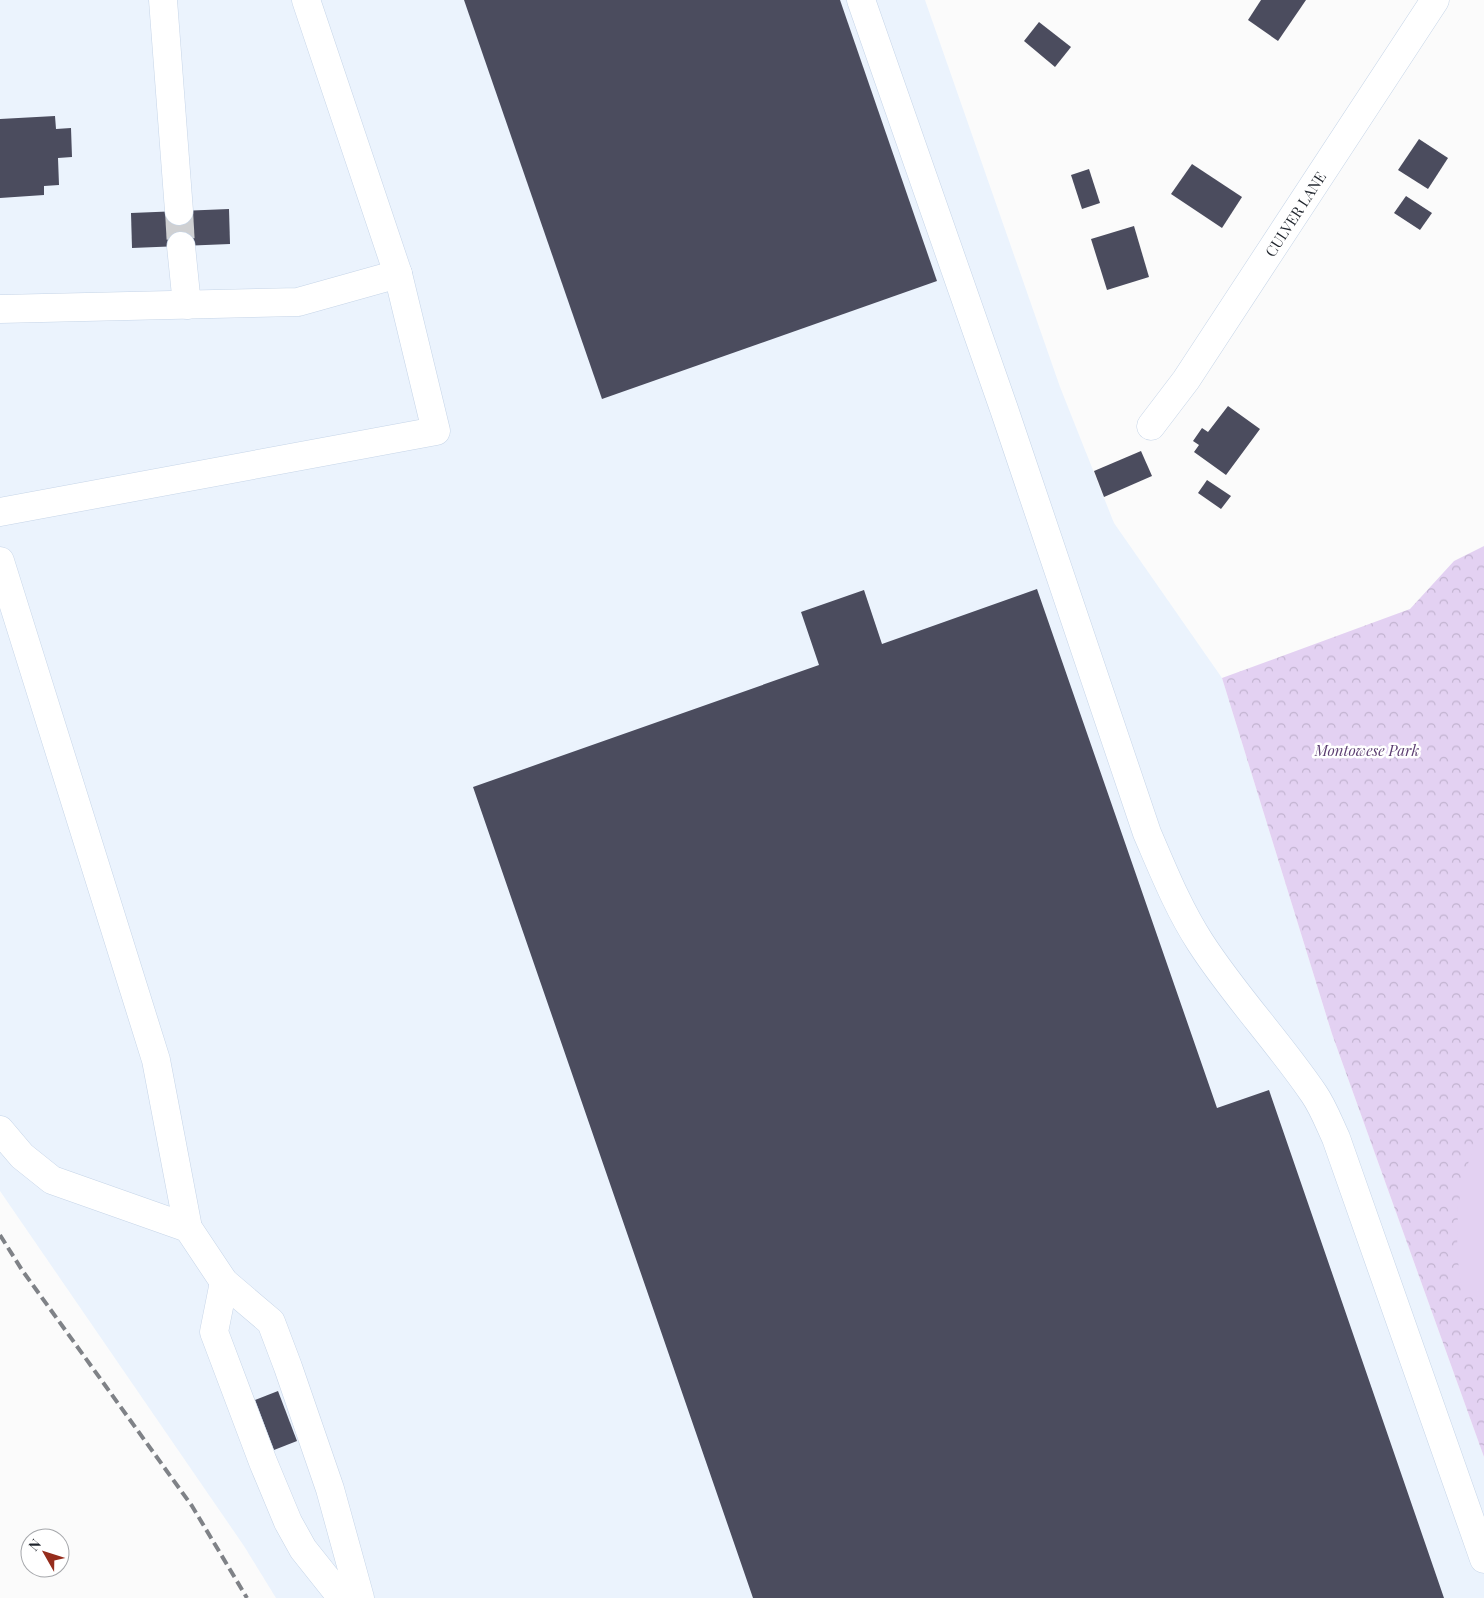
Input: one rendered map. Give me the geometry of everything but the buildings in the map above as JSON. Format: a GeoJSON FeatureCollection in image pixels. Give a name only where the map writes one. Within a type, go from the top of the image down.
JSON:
{"type":"FeatureCollection","features":[{"type":"Feature","properties":{"kind":"street"},"geometry":{"type":"LineString","coordinates":[[163,0],[179,211]]}},
{"type":"Feature","properties":{"kind":"street"},"geometry":{"type":"LineString","coordinates":[[0,512],[436,431],[398,274],[306,0]]}},
{"type":"Feature","properties":{"kind":"street"},"geometry":{"type":"LineString","coordinates":[[861,0],[1004,409],[1147,833],[1170,887],[1199,941],[1231,986],[1315,1095],[1336,1138],[1484,1559]]}},
{"type":"Feature","properties":{"kind":"street","name":"CULVER LANE"},"geometry":{"type":"LineString","coordinates":[[1151,426],[1186,380],[1434,0]]}},
{"type":"Feature","properties":{"kind":"street"},"geometry":{"type":"LineString","coordinates":[[182,246],[187,305]]}},
{"type":"Feature","properties":{"kind":"street"},"geometry":{"type":"LineString","coordinates":[[0,309],[298,302],[398,274]]}},
{"type":"Feature","properties":{"kind":"street"},"geometry":{"type":"LineString","coordinates":[[0,561],[156,1060],[188,1228],[224,1282],[271,1322],[327,1481],[360,1598]]}},
{"type":"Feature","properties":{"kind":"street"},"geometry":{"type":"LineString","coordinates":[[0,1130],[22,1156],[52,1180],[188,1228]]}},
{"type":"Feature","properties":{"kind":"street"},"geometry":{"type":"LineString","coordinates":[[224,1282],[214,1332],[256,1444],[288,1522],[303,1550],[342,1598]]}},
{"type":"Feature","properties":{"kind":"shaded area"},"geometry":{"type":"Polygon","coordinates":[[[0,0],[925,0],[1060,387],[1114,523],[1222,678],[1332,1034],[1484,1457],[1484,1598],[276,1598],[244,1546],[0,1191],[0,0]]]}},
{"type":"Feature","properties":{"kind":"green space","name":"Montowese Park"},"geometry":{"type":"Polygon","coordinates":[[[1484,546],[1484,1457],[1332,1034],[1222,678],[1410,609],[1454,561],[1484,546]]]}},
{"type":"Feature","properties":{"kind":"green space"},"geometry":{"type":"Polygon","coordinates":[[[1484,1126],[1484,1296],[1463,1298],[1457,1254],[1458,1205],[1469,1160],[1484,1126]]]}},
{"type":"Feature","properties":{"kind":"tunnel"},"geometry":{"type":"LineString","coordinates":[[179,211],[181,246]]}},
{"type":"Feature","properties":{"kind":"railway"},"geometry":{"type":"LineString","coordinates":[[0,1235],[22,1270],[192,1506],[247,1598]]}}]}
